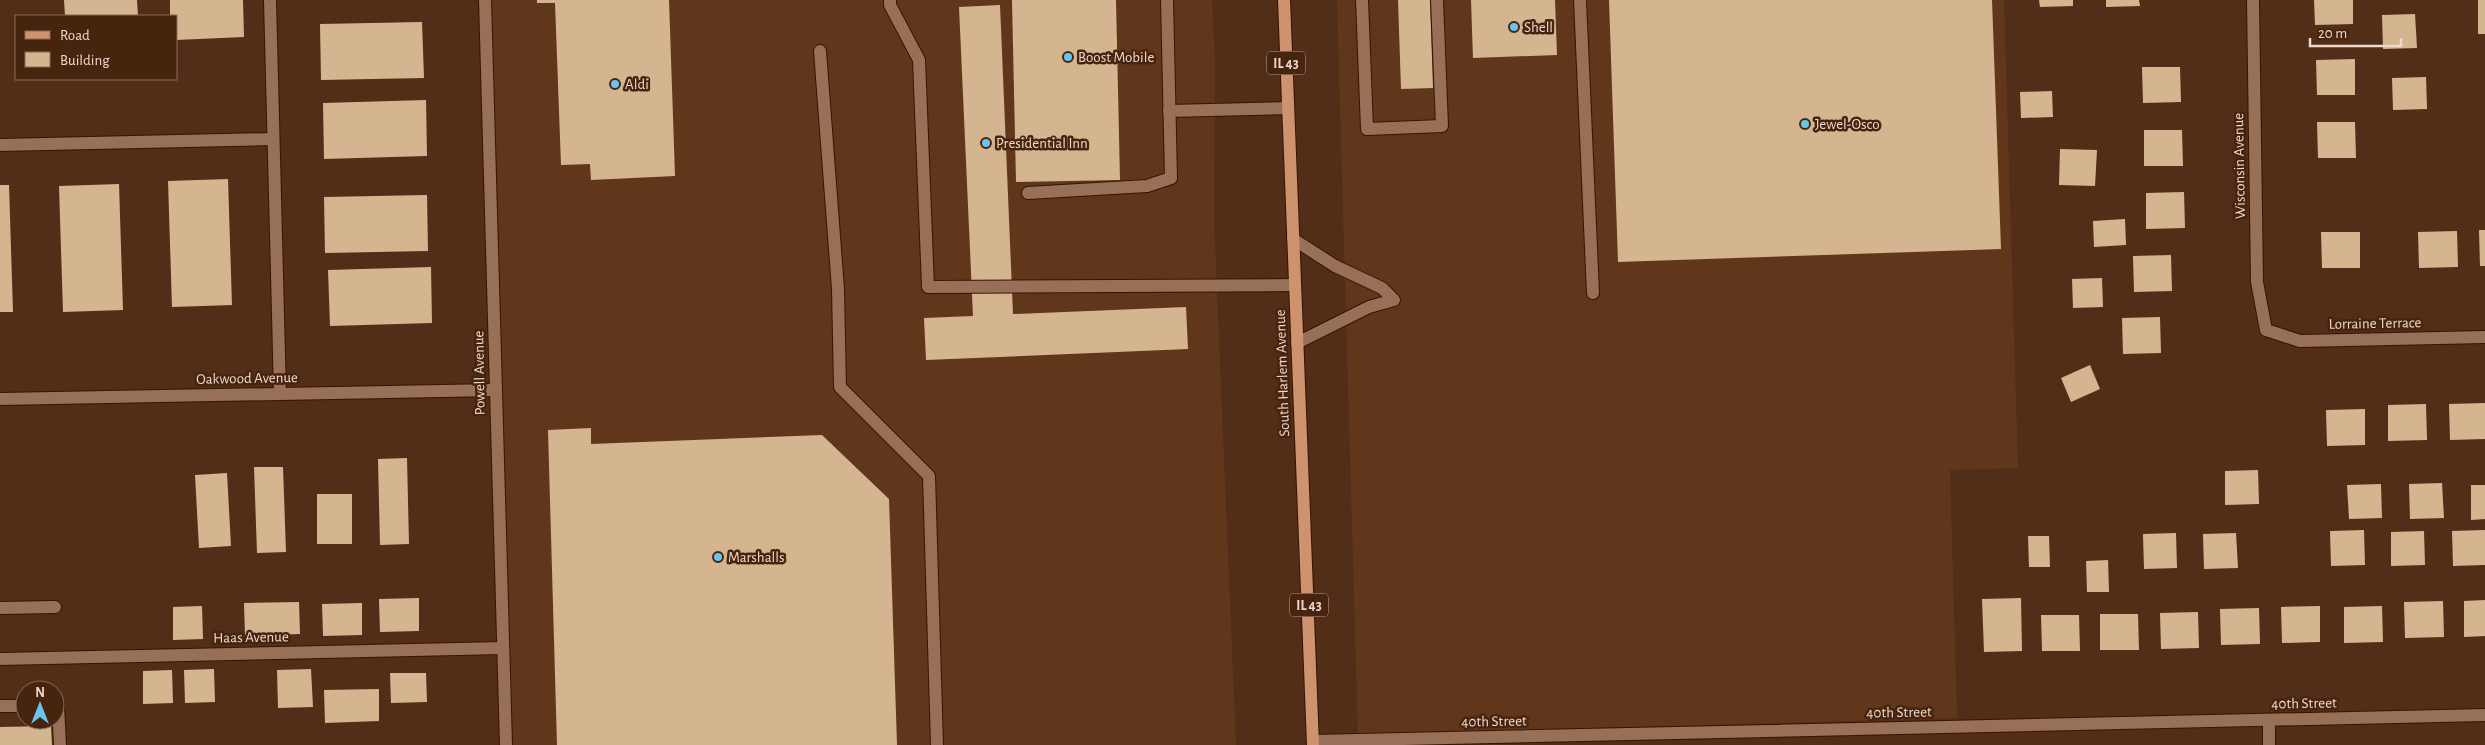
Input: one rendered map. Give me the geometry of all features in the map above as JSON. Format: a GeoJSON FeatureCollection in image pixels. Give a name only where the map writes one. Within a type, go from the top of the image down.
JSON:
{"type":"FeatureCollection","features":[{"type":"Feature","properties":{"kind":"main road","name":"South Harlem Avenue"},"geometry":{"type":"LineString","coordinates":[[1284,0],[1313,743]]}},
{"type":"Feature","properties":{"kind":"street"},"geometry":{"type":"LineString","coordinates":[[270,0],[280,393]]}},
{"type":"Feature","properties":{"kind":"street","name":"Powell Avenue"},"geometry":{"type":"LineString","coordinates":[[485,0],[506,745]]}},
{"type":"Feature","properties":{"kind":"street"},"geometry":{"type":"LineString","coordinates":[[890,0],[890,5],[919,60],[928,287],[1295,285]]}},
{"type":"Feature","properties":{"kind":"street"},"geometry":{"type":"LineString","coordinates":[[1028,193],[1147,186],[1171,178],[1167,0]]}},
{"type":"Feature","properties":{"kind":"street"},"geometry":{"type":"LineString","coordinates":[[1362,0],[1367,129],[1442,126],[1437,0]]}},
{"type":"Feature","properties":{"kind":"street"},"geometry":{"type":"LineString","coordinates":[[1580,0],[1594,293]]}},
{"type":"Feature","properties":{"kind":"street","name":"Wisconsin Avenue"},"geometry":{"type":"LineString","coordinates":[[2253,0],[2257,282],[2266,330]]}},
{"type":"Feature","properties":{"kind":"street"},"geometry":{"type":"LineString","coordinates":[[820,51],[838,289],[840,387],[929,476],[937,745]]}},
{"type":"Feature","properties":{"kind":"street"},"geometry":{"type":"LineString","coordinates":[[1169,112],[1287,108]]}},
{"type":"Feature","properties":{"kind":"street"},"geometry":{"type":"LineString","coordinates":[[0,145],[273,139]]}},
{"type":"Feature","properties":{"kind":"street"},"geometry":{"type":"LineString","coordinates":[[1292,240],[1335,266],[1382,288],[1394,300],[1369,306],[1297,343]]}},
{"type":"Feature","properties":{"kind":"street","name":"Lorraine Terrace"},"geometry":{"type":"LineString","coordinates":[[2266,330],[2300,341],[2485,337]]}},
{"type":"Feature","properties":{"kind":"street","name":"Oakwood Avenue"},"geometry":{"type":"LineString","coordinates":[[0,399],[495,390]]}},
{"type":"Feature","properties":{"kind":"street"},"geometry":{"type":"LineString","coordinates":[[0,608],[54,607]]}},
{"type":"Feature","properties":{"kind":"street","name":"Haas Avenue"},"geometry":{"type":"LineString","coordinates":[[0,659],[503,648]]}},
{"type":"Feature","properties":{"kind":"street"},"geometry":{"type":"LineString","coordinates":[[0,706],[15,706]]}},
{"type":"Feature","properties":{"kind":"street","name":"40th Street"},"geometry":{"type":"LineString","coordinates":[[1313,743],[1550,741],[2485,715]]}},
{"type":"Feature","properties":{"kind":"street"},"geometry":{"type":"LineString","coordinates":[[2269,720],[2270,745]]}},
{"type":"Feature","properties":{"kind":"street"},"geometry":{"type":"LineString","coordinates":[[59,730],[60,745]]}},
{"type":"Feature","properties":{"kind":"shaded area"},"geometry":{"type":"Polygon","coordinates":[[[486,0],[1212,0],[1215,63],[1214,220],[1236,745],[506,745],[486,0]]]}},
{"type":"Feature","properties":{"kind":"shaded area"},"geometry":{"type":"Polygon","coordinates":[[[1337,0],[2004,0],[2018,468],[1950,470],[1957,718],[1358,735],[1337,0]]]}},
{"type":"Feature","properties":{"kind":"building"},"geometry":{"type":"Polygon","coordinates":[[[64,0],[137,0],[138,15],[65,15],[64,0]]]}},
{"type":"Feature","properties":{"kind":"building"},"geometry":{"type":"Polygon","coordinates":[[[170,0],[243,0],[244,37],[178,40],[178,15],[170,15],[170,0]]]}},
{"type":"Feature","properties":{"kind":"building","name":"Aldi"},"geometry":{"type":"Polygon","coordinates":[[[537,0],[669,0],[675,176],[591,180],[590,164],[561,165],[555,3],[537,3],[537,0]]]}},
{"type":"Feature","properties":{"kind":"building"},"geometry":{"type":"Polygon","coordinates":[[[1012,0],[1116,0],[1120,180],[1016,182],[1012,0]]]}},
{"type":"Feature","properties":{"kind":"building"},"geometry":{"type":"Polygon","coordinates":[[[1398,0],[1430,0],[1433,88],[1401,89],[1398,0]]]}},
{"type":"Feature","properties":{"kind":"building","name":"Shell"},"geometry":{"type":"Polygon","coordinates":[[[1471,0],[1555,0],[1557,55],[1473,58],[1471,0]]]}},
{"type":"Feature","properties":{"kind":"building","name":"Jewel-Osco"},"geometry":{"type":"Polygon","coordinates":[[[1609,0],[1992,0],[2001,249],[1618,262],[1609,0]]]}},
{"type":"Feature","properties":{"kind":"building"},"geometry":{"type":"Polygon","coordinates":[[[2039,0],[2073,0],[2073,6],[2040,7],[2039,0]]]}},
{"type":"Feature","properties":{"kind":"building"},"geometry":{"type":"Polygon","coordinates":[[[2106,0],[2139,0],[2140,6],[2106,7],[2106,0]]]}},
{"type":"Feature","properties":{"kind":"building"},"geometry":{"type":"Polygon","coordinates":[[[2314,0],[2353,0],[2353,24],[2315,25],[2314,0]]]}},
{"type":"Feature","properties":{"kind":"building"},"geometry":{"type":"Polygon","coordinates":[[[2478,0],[2485,0],[2485,34],[2478,34],[2478,0]]]}},
{"type":"Feature","properties":{"kind":"building","name":"Presidential Inn"},"geometry":{"type":"Polygon","coordinates":[[[1000,5],[1013,314],[1186,307],[1188,349],[926,360],[924,318],[973,316],[959,7],[1000,5]]]}},
{"type":"Feature","properties":{"kind":"building"},"geometry":{"type":"Polygon","coordinates":[[[2415,14],[2417,48],[2383,49],[2382,15],[2415,14]]]}},
{"type":"Feature","properties":{"kind":"building"},"geometry":{"type":"Polygon","coordinates":[[[422,22],[424,78],[321,80],[320,24],[422,22]]]}},
{"type":"Feature","properties":{"kind":"building"},"geometry":{"type":"Polygon","coordinates":[[[2355,59],[2355,95],[2317,95],[2316,60],[2355,59]]]}},
{"type":"Feature","properties":{"kind":"building"},"geometry":{"type":"Polygon","coordinates":[[[2142,67],[2180,67],[2181,102],[2143,103],[2142,67]]]}},
{"type":"Feature","properties":{"kind":"building"},"geometry":{"type":"Polygon","coordinates":[[[2426,77],[2427,109],[2393,110],[2392,78],[2426,77]]]}},
{"type":"Feature","properties":{"kind":"building"},"geometry":{"type":"Polygon","coordinates":[[[2052,91],[2053,117],[2021,118],[2020,92],[2052,91]]]}},
{"type":"Feature","properties":{"kind":"building"},"geometry":{"type":"Polygon","coordinates":[[[426,100],[427,156],[324,159],[323,103],[426,100]]]}},
{"type":"Feature","properties":{"kind":"building"},"geometry":{"type":"Polygon","coordinates":[[[2317,122],[2355,122],[2356,158],[2318,158],[2317,122]]]}},
{"type":"Feature","properties":{"kind":"building"},"geometry":{"type":"Polygon","coordinates":[[[2144,130],[2182,130],[2183,166],[2144,166],[2144,130]]]}},
{"type":"Feature","properties":{"kind":"building"},"geometry":{"type":"Polygon","coordinates":[[[2060,149],[2097,150],[2095,186],[2059,185],[2060,149]]]}},
{"type":"Feature","properties":{"kind":"building"},"geometry":{"type":"Polygon","coordinates":[[[228,179],[232,305],[172,307],[168,181],[228,179]]]}},
{"type":"Feature","properties":{"kind":"building"},"geometry":{"type":"Polygon","coordinates":[[[119,184],[123,310],[63,312],[59,186],[119,184]]]}},
{"type":"Feature","properties":{"kind":"building"},"geometry":{"type":"Polygon","coordinates":[[[0,185],[9,185],[13,312],[0,312],[0,185]]]}},
{"type":"Feature","properties":{"kind":"building"},"geometry":{"type":"Polygon","coordinates":[[[2184,192],[2185,228],[2146,229],[2146,193],[2184,192]]]}},
{"type":"Feature","properties":{"kind":"building"},"geometry":{"type":"Polygon","coordinates":[[[427,195],[428,251],[325,253],[324,197],[427,195]]]}},
{"type":"Feature","properties":{"kind":"building"},"geometry":{"type":"Polygon","coordinates":[[[2125,219],[2126,245],[2094,247],[2093,221],[2125,219]]]}},
{"type":"Feature","properties":{"kind":"building"},"geometry":{"type":"Polygon","coordinates":[[[2479,230],[2485,230],[2485,266],[2480,266],[2479,230]]]}},
{"type":"Feature","properties":{"kind":"building"},"geometry":{"type":"Polygon","coordinates":[[[2457,231],[2458,267],[2419,268],[2418,232],[2457,231]]]}},
{"type":"Feature","properties":{"kind":"building"},"geometry":{"type":"Polygon","coordinates":[[[2321,232],[2360,232],[2360,268],[2322,268],[2321,232]]]}},
{"type":"Feature","properties":{"kind":"building"},"geometry":{"type":"Polygon","coordinates":[[[2171,255],[2172,291],[2134,292],[2133,256],[2171,255]]]}},
{"type":"Feature","properties":{"kind":"building"},"geometry":{"type":"Polygon","coordinates":[[[431,267],[432,323],[330,326],[328,270],[431,267]]]}},
{"type":"Feature","properties":{"kind":"building"},"geometry":{"type":"Polygon","coordinates":[[[2102,278],[2103,307],[2073,308],[2072,279],[2102,278]]]}},
{"type":"Feature","properties":{"kind":"building"},"geometry":{"type":"Polygon","coordinates":[[[2160,317],[2161,353],[2123,354],[2122,318],[2160,317]]]}},
{"type":"Feature","properties":{"kind":"building"},"geometry":{"type":"Polygon","coordinates":[[[2090,365],[2100,389],[2071,402],[2061,378],[2090,365]]]}},
{"type":"Feature","properties":{"kind":"building"},"geometry":{"type":"Polygon","coordinates":[[[2485,403],[2485,439],[2450,440],[2449,404],[2485,403]]]}},
{"type":"Feature","properties":{"kind":"building"},"geometry":{"type":"Polygon","coordinates":[[[2426,404],[2427,440],[2388,441],[2388,405],[2426,404]]]}},
{"type":"Feature","properties":{"kind":"building"},"geometry":{"type":"Polygon","coordinates":[[[2365,409],[2365,445],[2327,446],[2326,410],[2365,409]]]}},
{"type":"Feature","properties":{"kind":"building"},"geometry":{"type":"Polygon","coordinates":[[[591,428],[591,444],[822,435],[889,499],[897,745],[557,745],[548,430],[591,428]]]}},
{"type":"Feature","properties":{"kind":"building"},"geometry":{"type":"Polygon","coordinates":[[[407,458],[409,544],[380,545],[378,459],[407,458]]]}},
{"type":"Feature","properties":{"kind":"building"},"geometry":{"type":"Polygon","coordinates":[[[254,467],[283,467],[286,552],[257,553],[254,467]]]}},
{"type":"Feature","properties":{"kind":"building"},"geometry":{"type":"Polygon","coordinates":[[[2258,470],[2259,504],[2225,505],[2225,471],[2258,470]]]}},
{"type":"Feature","properties":{"kind":"building"},"geometry":{"type":"Polygon","coordinates":[[[227,473],[231,546],[199,548],[195,475],[227,473]]]}},
{"type":"Feature","properties":{"kind":"building"},"geometry":{"type":"Polygon","coordinates":[[[2442,483],[2444,518],[2410,519],[2409,484],[2442,483]]]}},
{"type":"Feature","properties":{"kind":"building"},"geometry":{"type":"Polygon","coordinates":[[[2381,484],[2382,518],[2349,519],[2347,485],[2381,484]]]}},
{"type":"Feature","properties":{"kind":"building"},"geometry":{"type":"Polygon","coordinates":[[[2471,485],[2485,485],[2485,519],[2471,520],[2471,485]]]}},
{"type":"Feature","properties":{"kind":"building"},"geometry":{"type":"Polygon","coordinates":[[[317,494],[352,494],[352,544],[317,544],[317,494]]]}},
{"type":"Feature","properties":{"kind":"building"},"geometry":{"type":"Polygon","coordinates":[[[2364,530],[2365,565],[2331,566],[2330,531],[2364,530]]]}},
{"type":"Feature","properties":{"kind":"building"},"geometry":{"type":"Polygon","coordinates":[[[2485,530],[2485,565],[2453,566],[2452,531],[2485,530]]]}},
{"type":"Feature","properties":{"kind":"building"},"geometry":{"type":"Polygon","coordinates":[[[2424,531],[2425,565],[2391,566],[2391,532],[2424,531]]]}},
{"type":"Feature","properties":{"kind":"building"},"geometry":{"type":"Polygon","coordinates":[[[2176,533],[2177,568],[2144,569],[2143,534],[2176,533]]]}},
{"type":"Feature","properties":{"kind":"building"},"geometry":{"type":"Polygon","coordinates":[[[2236,533],[2238,568],[2204,569],[2203,534],[2236,533]]]}},
{"type":"Feature","properties":{"kind":"building"},"geometry":{"type":"Polygon","coordinates":[[[2028,536],[2049,536],[2050,567],[2029,567],[2028,536]]]}},
{"type":"Feature","properties":{"kind":"building"},"geometry":{"type":"Polygon","coordinates":[[[2108,560],[2109,592],[2087,592],[2086,561],[2108,560]]]}},
{"type":"Feature","properties":{"kind":"building"},"geometry":{"type":"Polygon","coordinates":[[[419,598],[419,631],[380,632],[379,599],[419,598]]]}},
{"type":"Feature","properties":{"kind":"building"},"geometry":{"type":"Polygon","coordinates":[[[2021,598],[2022,651],[1984,652],[1982,599],[2021,598]]]}},
{"type":"Feature","properties":{"kind":"building"},"geometry":{"type":"Polygon","coordinates":[[[2485,600],[2485,636],[2464,637],[2464,601],[2485,600]]]}},
{"type":"Feature","properties":{"kind":"building"},"geometry":{"type":"Polygon","coordinates":[[[2443,601],[2444,637],[2405,638],[2404,602],[2443,601]]]}},
{"type":"Feature","properties":{"kind":"building"},"geometry":{"type":"Polygon","coordinates":[[[299,602],[300,634],[245,636],[244,603],[299,602]]]}},
{"type":"Feature","properties":{"kind":"building"},"geometry":{"type":"Polygon","coordinates":[[[362,603],[362,635],[323,636],[322,604],[362,603]]]}},
{"type":"Feature","properties":{"kind":"building"},"geometry":{"type":"Polygon","coordinates":[[[202,606],[203,639],[173,640],[173,607],[202,606]]]}},
{"type":"Feature","properties":{"kind":"building"},"geometry":{"type":"Polygon","coordinates":[[[2320,606],[2320,642],[2282,643],[2281,607],[2320,606]]]}},
{"type":"Feature","properties":{"kind":"building"},"geometry":{"type":"Polygon","coordinates":[[[2382,606],[2383,642],[2344,643],[2344,607],[2382,606]]]}},
{"type":"Feature","properties":{"kind":"building"},"geometry":{"type":"Polygon","coordinates":[[[2259,608],[2260,644],[2221,645],[2220,609],[2259,608]]]}},
{"type":"Feature","properties":{"kind":"building"},"geometry":{"type":"Polygon","coordinates":[[[2198,612],[2199,648],[2161,649],[2160,613],[2198,612]]]}},
{"type":"Feature","properties":{"kind":"building"},"geometry":{"type":"Polygon","coordinates":[[[2100,614],[2138,614],[2139,650],[2100,650],[2100,614]]]}},
{"type":"Feature","properties":{"kind":"building"},"geometry":{"type":"Polygon","coordinates":[[[2041,615],[2079,615],[2080,651],[2042,651],[2041,615]]]}},
{"type":"Feature","properties":{"kind":"building"},"geometry":{"type":"Polygon","coordinates":[[[214,669],[215,702],[185,703],[184,670],[214,669]]]}},
{"type":"Feature","properties":{"kind":"building"},"geometry":{"type":"Polygon","coordinates":[[[311,669],[313,707],[278,708],[277,670],[311,669]]]}},
{"type":"Feature","properties":{"kind":"building"},"geometry":{"type":"Polygon","coordinates":[[[172,670],[173,703],[143,704],[143,671],[172,670]]]}},
{"type":"Feature","properties":{"kind":"building"},"geometry":{"type":"Polygon","coordinates":[[[390,673],[426,673],[427,702],[391,703],[390,673]]]}},
{"type":"Feature","properties":{"kind":"building"},"geometry":{"type":"Polygon","coordinates":[[[379,689],[379,721],[325,723],[324,690],[379,689]]]}},
{"type":"Feature","properties":{"kind":"building"},"geometry":{"type":"Polygon","coordinates":[[[0,727],[15,727],[15,730],[51,730],[52,745],[0,745],[0,727]]]}},
{"type":"Feature","properties":{"kind":"place","name":"Shell"},"geometry":{"type":"Point","coordinates":[1514,27]}},
{"type":"Feature","properties":{"kind":"place","name":"Boost Mobile"},"geometry":{"type":"Point","coordinates":[1068,57]}},
{"type":"Feature","properties":{"kind":"place","name":"Aldi"},"geometry":{"type":"Point","coordinates":[615,84]}},
{"type":"Feature","properties":{"kind":"place","name":"Jewel-Osco"},"geometry":{"type":"Point","coordinates":[1805,124]}},
{"type":"Feature","properties":{"kind":"place","name":"Presidential Inn"},"geometry":{"type":"Point","coordinates":[986,143]}},
{"type":"Feature","properties":{"kind":"place","name":"Marshalls"},"geometry":{"type":"Point","coordinates":[718,557]}}]}
